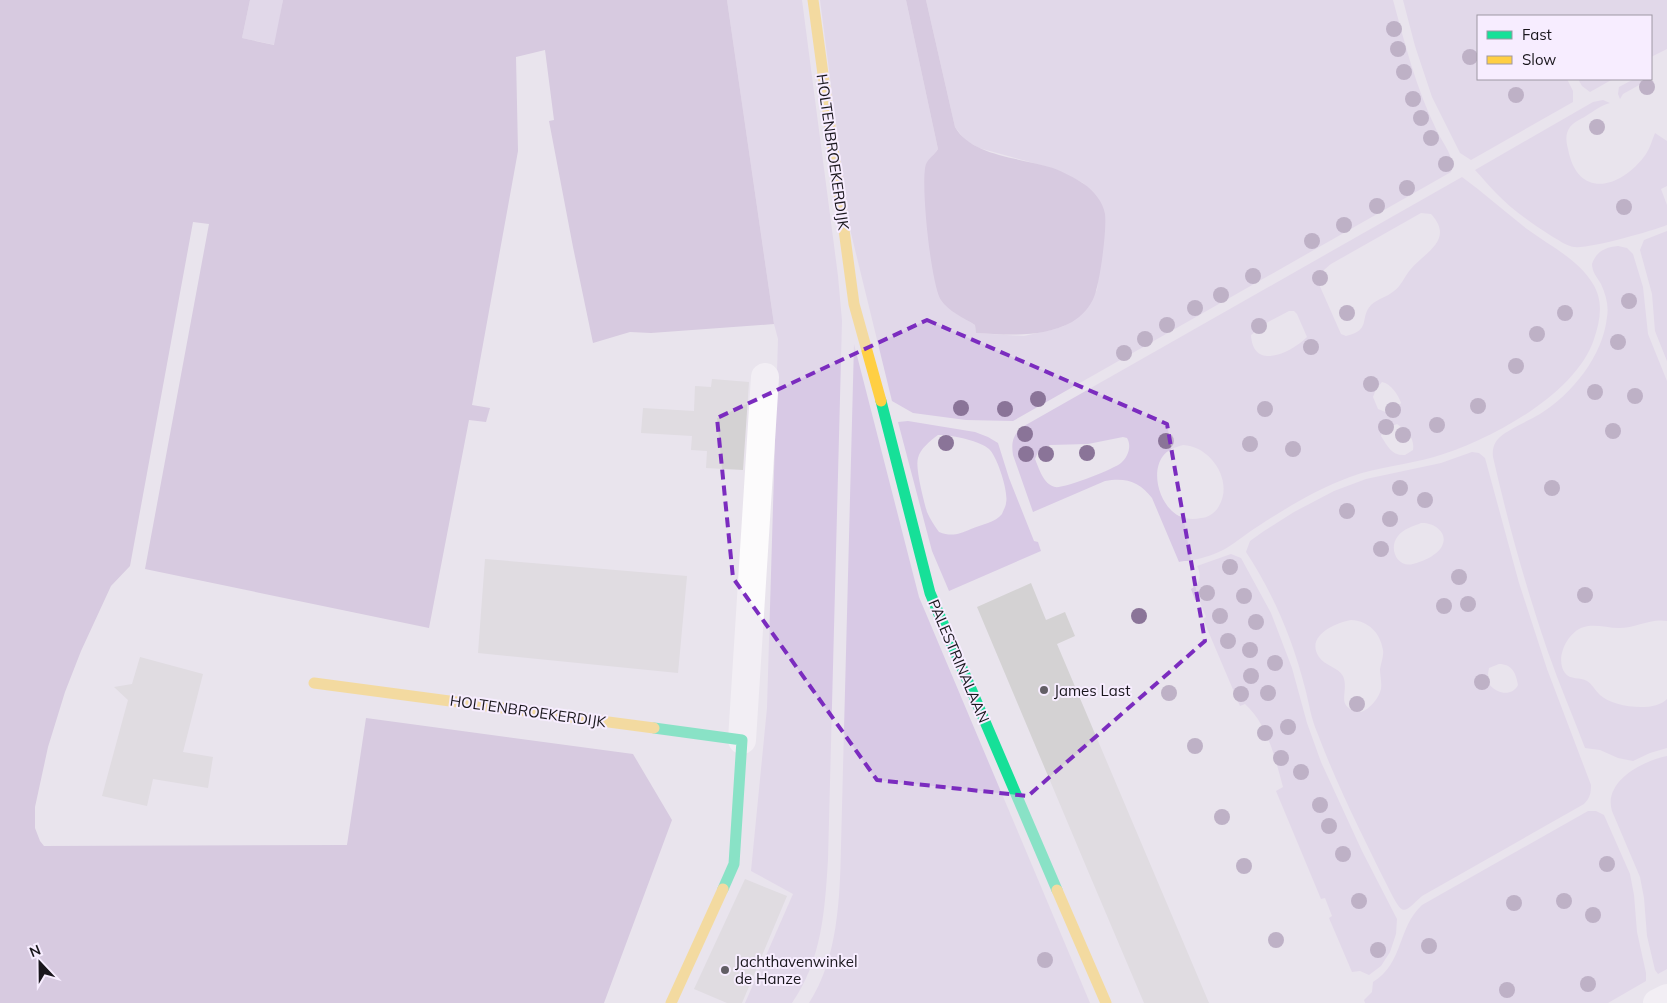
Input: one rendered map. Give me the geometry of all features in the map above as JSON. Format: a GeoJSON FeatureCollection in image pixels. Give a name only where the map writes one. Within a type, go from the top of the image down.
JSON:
{"type":"FeatureCollection","features":[{"type":"Feature","properties":{"kind":"street","name":"HOLTENBROEKERDIJK"},"geometry":{"type":"LineString","coordinates":[[813,0],[854,304]]}},
{"type":"Feature","properties":{"kind":"street","name":"PALESTRINALAAN"},"geometry":{"type":"LineString","coordinates":[[854,304],[885,413],[930,593],[1106,1003]]}},
{"type":"Feature","properties":{"kind":"street"},"geometry":{"type":"LineString","coordinates":[[670,1003],[734,864],[765,377]]}},
{"type":"Feature","properties":{"kind":"street","name":"HOLTENBROEKERDIJK"},"geometry":{"type":"LineString","coordinates":[[314,683],[742,740]]}},
{"type":"Feature","properties":{"kind":"street"},"geometry":{"type":"LineString","coordinates":[[1657,1003],[1667,998]]}},
{"type":"Feature","properties":{"kind":"highlighted area"},"geometry":{"type":"Polygon","coordinates":[[[927,320],[1167,424],[1205,641],[1028,796],[877,780],[733,578],[717,418],[927,320]]]}},
{"type":"Feature","properties":{"kind":"shaded area"},"geometry":{"type":"Polygon","coordinates":[[[0,0],[250,0],[242,38],[274,45],[283,0],[727,0],[774,324],[651,333],[630,332],[593,343],[549,121],[554,120],[545,50],[516,57],[518,151],[472,405],[490,408],[486,422],[469,420],[429,628],[145,569],[209,224],[193,222],[130,566],[111,586],[81,651],[65,692],[48,747],[35,807],[35,828],[44,846],[347,845],[366,718],[633,754],[672,820],[604,1003],[0,1003],[0,0]]]}},
{"type":"Feature","properties":{"kind":"shaded area"},"geometry":{"type":"Polygon","coordinates":[[[250,0],[283,0],[275,45],[242,38],[250,0]]]}},
{"type":"Feature","properties":{"kind":"shaded area"},"geometry":{"type":"Polygon","coordinates":[[[727,0],[802,0],[838,276],[842,321],[827,878],[816,952],[802,987],[792,1003],[745,1003],[793,894],[751,871],[767,708],[778,339],[774,324],[727,0]]]}},
{"type":"Feature","properties":{"kind":"shaded area"},"geometry":{"type":"Polygon","coordinates":[[[820,0],[906,0],[938,149],[926,164],[954,312],[975,325],[976,333],[1024,336],[1064,326],[1097,290],[1105,223],[1099,200],[1083,183],[1055,169],[979,148],[965,140],[955,127],[926,0],[1393,0],[1411,66],[1436,129],[1450,155],[1452,161],[1451,172],[1013,421],[966,420],[913,413],[892,401],[849,225],[820,0]]]}},
{"type":"Feature","properties":{"kind":"shaded area"},"geometry":{"type":"Polygon","coordinates":[[[906,0],[926,0],[955,127],[963,137],[973,145],[986,151],[1053,168],[1065,173],[1088,187],[1098,197],[1105,214],[1101,269],[1092,301],[1088,308],[1072,322],[1049,331],[1037,333],[1013,335],[976,333],[975,325],[952,311],[941,300],[937,291],[930,255],[924,191],[926,164],[938,149],[906,0]]]}},
{"type":"Feature","properties":{"kind":"shaded area"},"geometry":{"type":"Polygon","coordinates":[[[1403,0],[1667,0],[1667,49],[1652,56],[1652,15],[1477,15],[1477,80],[1568,80],[1573,91],[1573,102],[1471,160],[1460,153],[1432,97],[1415,46],[1403,0]]]}},
{"type":"Feature","properties":{"kind":"shaded area"},"geometry":{"type":"Polygon","coordinates":[[[1579,80],[1611,80],[1590,92],[1582,86],[1579,80]]]}},
{"type":"Feature","properties":{"kind":"shaded area"},"geometry":{"type":"Polygon","coordinates":[[[1632,80],[1648,80],[1623,94],[1620,99],[1618,94],[1619,87],[1632,80]]]}},
{"type":"Feature","properties":{"kind":"shaded area"},"geometry":{"type":"Polygon","coordinates":[[[1603,100],[1610,103],[1578,121],[1568,130],[1567,143],[1573,166],[1581,177],[1591,182],[1602,184],[1613,181],[1625,175],[1636,166],[1647,152],[1655,133],[1667,141],[1667,186],[1661,189],[1667,205],[1667,225],[1606,242],[1574,247],[1553,237],[1530,222],[1502,199],[1475,170],[1593,102],[1603,100]]]}},
{"type":"Feature","properties":{"kind":"shaded area"},"geometry":{"type":"Polygon","coordinates":[[[1462,177],[1527,229],[1580,267],[1593,284],[1599,298],[1600,312],[1598,325],[1584,360],[1569,379],[1527,413],[1503,428],[1455,450],[1423,460],[1371,471],[1338,482],[1292,505],[1218,553],[1191,561],[1179,562],[1152,498],[1143,488],[1126,480],[1105,481],[1033,512],[1012,450],[1015,435],[1024,426],[1462,177]],[[1421,213],[1331,264],[1321,274],[1318,282],[1341,334],[1346,336],[1362,327],[1371,305],[1397,289],[1416,263],[1435,245],[1440,231],[1438,223],[1431,214],[1421,213]],[[1289,311],[1268,322],[1251,335],[1253,346],[1258,353],[1266,356],[1283,353],[1307,337],[1294,311],[1289,311]],[[1382,382],[1376,389],[1373,397],[1378,409],[1388,413],[1396,410],[1401,403],[1394,390],[1382,382]],[[1397,424],[1383,430],[1381,436],[1388,447],[1397,454],[1405,455],[1413,450],[1413,441],[1407,432],[1397,424]],[[1123,437],[1088,444],[1050,445],[1038,452],[1035,459],[1044,479],[1055,487],[1078,482],[1116,466],[1126,458],[1129,448],[1127,438],[1123,437]],[[1183,445],[1169,450],[1159,463],[1157,480],[1162,497],[1172,511],[1179,516],[1192,519],[1206,517],[1218,508],[1223,496],[1224,486],[1217,466],[1202,451],[1183,445]]]}},
{"type":"Feature","properties":{"kind":"shaded area"},"geometry":{"type":"Polygon","coordinates":[[[1667,231],[1667,361],[1655,331],[1652,294],[1640,250],[1644,240],[1667,231]]]}},
{"type":"Feature","properties":{"kind":"shaded area"},"geometry":{"type":"Polygon","coordinates":[[[1618,246],[1627,248],[1633,254],[1643,287],[1648,334],[1667,381],[1667,621],[1655,621],[1625,628],[1595,626],[1581,628],[1567,642],[1561,661],[1567,675],[1587,681],[1600,695],[1614,703],[1644,707],[1653,706],[1667,699],[1667,748],[1633,761],[1618,758],[1600,750],[1585,748],[1552,664],[1532,604],[1511,531],[1493,454],[1495,444],[1500,437],[1552,406],[1574,385],[1592,360],[1604,332],[1608,309],[1607,300],[1592,264],[1596,256],[1602,251],[1618,246]]]}},
{"type":"Feature","properties":{"kind":"shaded area"},"geometry":{"type":"Polygon","coordinates":[[[854,344],[919,597],[1090,1003],[809,1003],[819,986],[832,947],[840,886],[854,344]]]}},
{"type":"Feature","properties":{"kind":"shaded area"},"geometry":{"type":"Polygon","coordinates":[[[908,421],[975,432],[998,443],[1009,478],[1034,541],[1038,542],[1041,551],[949,591],[932,551],[898,422],[908,421]],[[938,435],[923,448],[917,463],[920,485],[931,520],[939,532],[955,534],[988,523],[999,517],[1006,504],[1006,491],[999,466],[989,449],[972,441],[938,435]]]}},
{"type":"Feature","properties":{"kind":"shaded area"},"geometry":{"type":"Polygon","coordinates":[[[1472,452],[1479,453],[1485,458],[1519,583],[1547,669],[1591,785],[1591,790],[1584,804],[1422,896],[1405,910],[1399,907],[1392,895],[1343,794],[1315,727],[1295,652],[1281,617],[1265,584],[1246,552],[1250,541],[1264,531],[1294,512],[1334,491],[1366,479],[1441,463],[1472,452]],[[1421,523],[1403,531],[1395,541],[1394,551],[1402,563],[1413,564],[1425,560],[1442,546],[1444,541],[1442,532],[1435,526],[1421,523]],[[1351,620],[1330,627],[1319,637],[1316,643],[1316,650],[1322,660],[1338,670],[1343,676],[1345,682],[1344,698],[1347,707],[1361,712],[1371,706],[1380,692],[1380,669],[1383,650],[1376,633],[1368,625],[1351,620]],[[1499,664],[1489,668],[1489,684],[1496,690],[1508,693],[1518,685],[1515,673],[1510,667],[1499,664]]]}},
{"type":"Feature","properties":{"kind":"shaded area"},"geometry":{"type":"Polygon","coordinates":[[[1231,554],[1241,558],[1271,613],[1292,668],[1307,723],[1321,762],[1362,851],[1397,919],[1396,934],[1390,952],[1381,966],[1369,975],[1360,971],[1352,972],[1329,918],[1332,916],[1325,898],[1321,899],[1276,791],[1283,787],[1270,742],[1253,712],[1245,704],[1240,706],[1203,619],[1206,617],[1199,600],[1195,600],[1191,589],[1199,579],[1197,566],[1231,554]]]}},
{"type":"Feature","properties":{"kind":"shaded area"},"geometry":{"type":"Polygon","coordinates":[[[1667,756],[1667,969],[1658,974],[1655,970],[1647,936],[1640,877],[1612,811],[1611,800],[1613,790],[1627,774],[1647,762],[1667,756]]]}},
{"type":"Feature","properties":{"kind":"shaded area"},"geometry":{"type":"Polygon","coordinates":[[[1588,811],[1596,811],[1604,815],[1630,874],[1637,932],[1646,981],[1608,1003],[1365,1003],[1364,1000],[1372,992],[1373,982],[1390,965],[1408,924],[1422,905],[1588,811]]]}},
{"type":"Feature","properties":{"kind":"building"},"geometry":{"type":"Polygon","coordinates":[[[712,379],[749,382],[743,470],[706,468],[707,451],[691,450],[692,436],[641,433],[643,408],[694,411],[695,386],[711,387],[712,379]]]}},
{"type":"Feature","properties":{"kind":"building"},"geometry":{"type":"Polygon","coordinates":[[[485,559],[687,576],[678,673],[478,653],[485,559]]]}},
{"type":"Feature","properties":{"kind":"building","name":"James Last"},"geometry":{"type":"Polygon","coordinates":[[[1031,583],[1046,620],[1065,612],[1075,636],[1057,644],[1209,1003],[1144,1003],[1088,871],[977,607],[1031,583]]]}},
{"type":"Feature","properties":{"kind":"building"},"geometry":{"type":"Polygon","coordinates":[[[140,657],[203,674],[183,752],[213,757],[208,788],[153,779],[147,806],[102,796],[128,700],[114,687],[132,684],[140,657]]]}},
{"type":"Feature","properties":{"kind":"building"},"geometry":{"type":"Polygon","coordinates":[[[745,879],[787,896],[742,1003],[727,1003],[694,989],[745,879]]]}},
{"type":"Feature","properties":{"kind":"traffic: fast"},"geometry":{"type":"LineString","coordinates":[[881,401],[930,593],[1057,890]]}},
{"type":"Feature","properties":{"kind":"traffic: fast"},"geometry":{"type":"LineString","coordinates":[[654,728],[742,740],[734,864],[723,889]]}},
{"type":"Feature","properties":{"kind":"traffic: slow"},"geometry":{"type":"LineString","coordinates":[[813,0],[854,304],[881,401]]}},
{"type":"Feature","properties":{"kind":"traffic: slow"},"geometry":{"type":"LineString","coordinates":[[314,683],[654,728]]}},
{"type":"Feature","properties":{"kind":"traffic: slow"},"geometry":{"type":"LineString","coordinates":[[671,1003],[723,889]]}},
{"type":"Feature","properties":{"kind":"traffic: slow"},"geometry":{"type":"LineString","coordinates":[[1057,890],[1106,1003]]}},
{"type":"Feature","properties":{"kind":"place","name":"James Last"},"geometry":{"type":"Point","coordinates":[1044,690]}},
{"type":"Feature","properties":{"kind":"place","name":"Jachthavenwinkel de Hanze"},"geometry":{"type":"Point","coordinates":[725,970]}}]}
